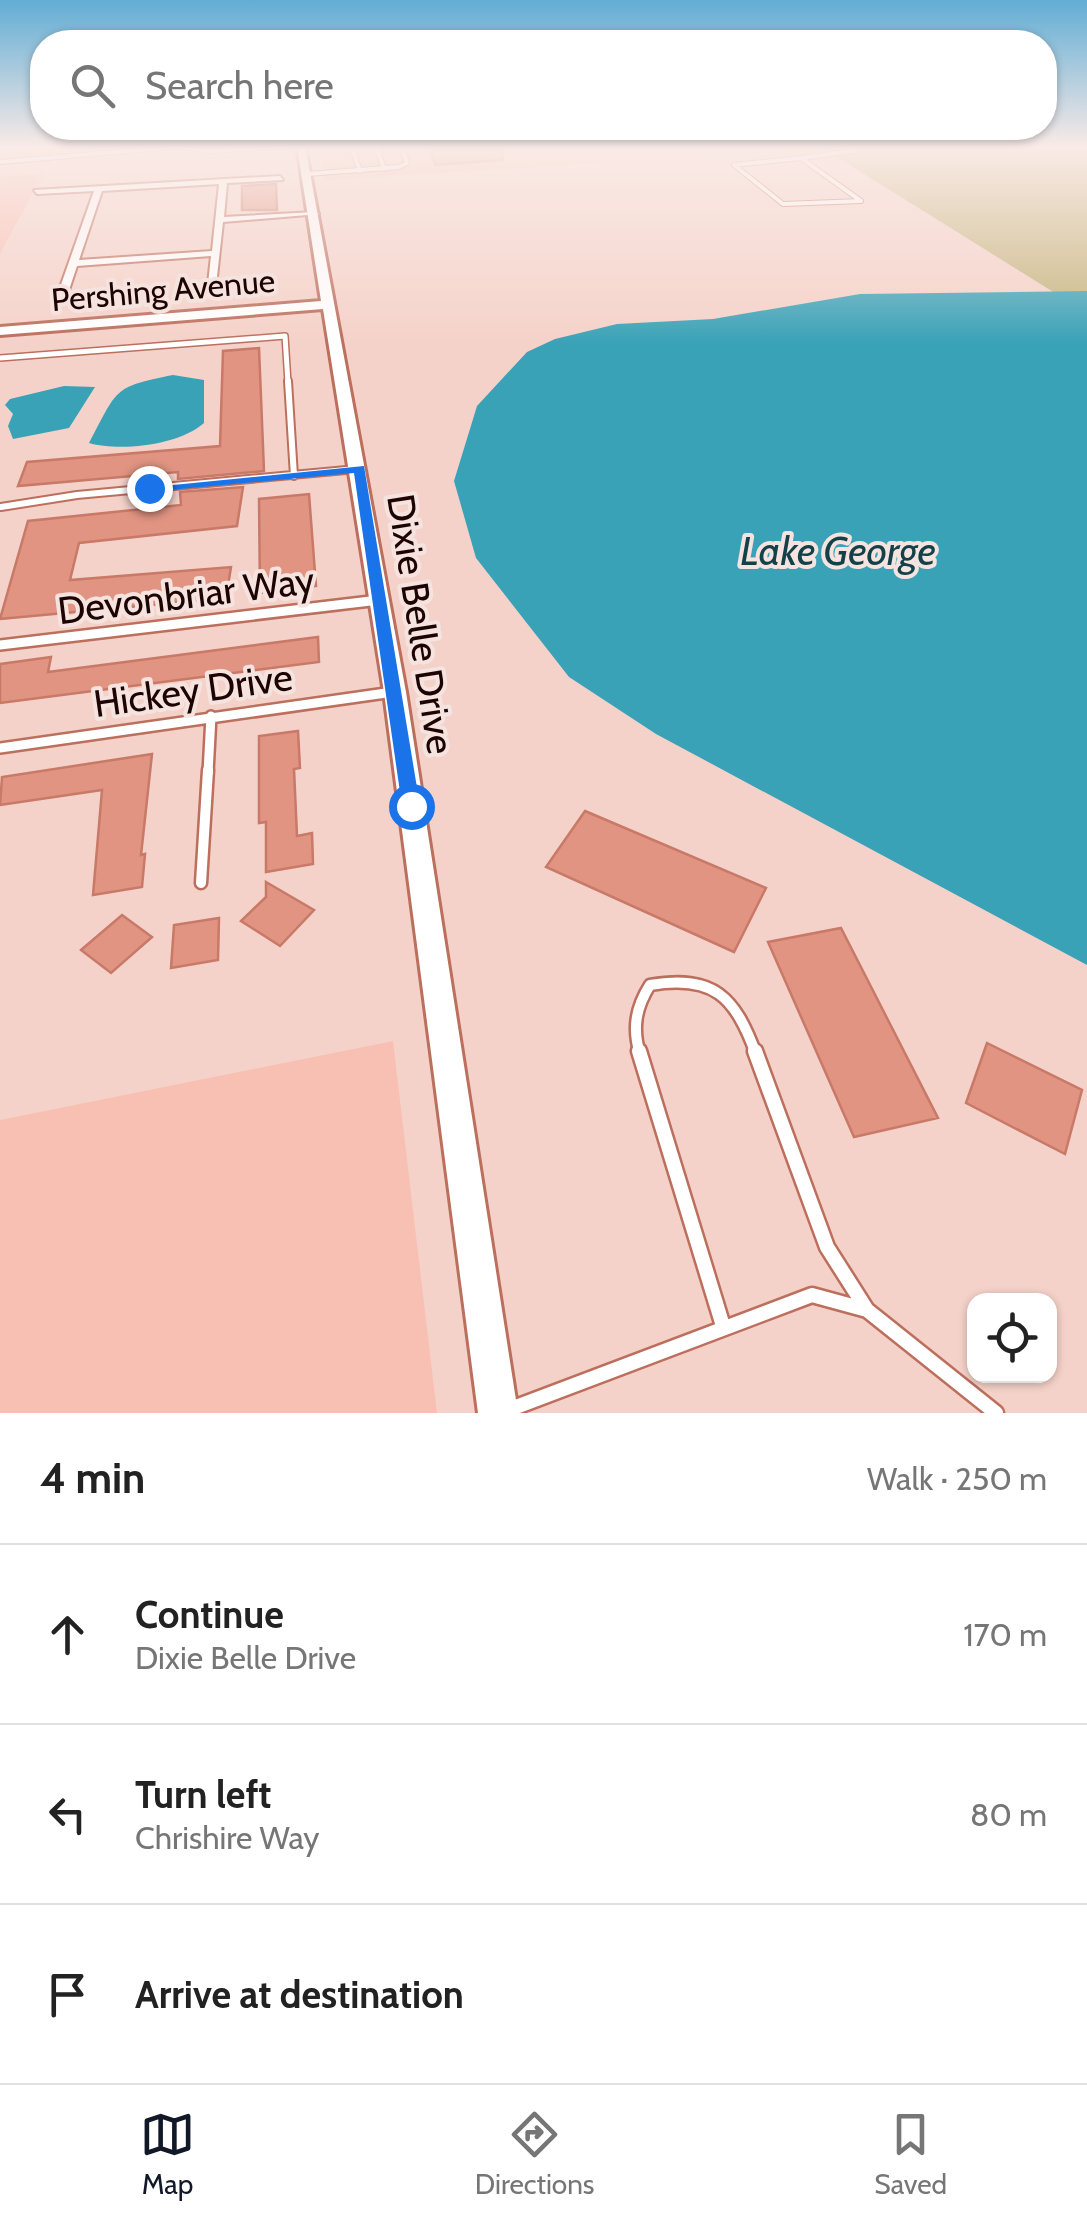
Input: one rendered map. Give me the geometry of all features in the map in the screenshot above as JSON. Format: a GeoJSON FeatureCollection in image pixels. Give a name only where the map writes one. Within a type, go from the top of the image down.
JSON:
{"type":"FeatureCollection","features":[{"type":"Feature","properties":{"kind":"street"},"geometry":{"type":"LineString","coordinates":[[62,296],[91,212]]}},
{"type":"Feature","properties":{"kind":"street"},"geometry":{"type":"LineString","coordinates":[[214,284],[221,212]]}},
{"type":"Feature","properties":{"kind":"street"},"geometry":{"type":"LineString","coordinates":[[220,220],[315,214]]}},
{"type":"Feature","properties":{"kind":"street","name":"Dixie Belle Drive"},"geometry":{"type":"LineString","coordinates":[[315,214],[395,692],[499,1413]]}},
{"type":"Feature","properties":{"kind":"street"},"geometry":{"type":"LineString","coordinates":[[74,263],[216,253]]}},
{"type":"Feature","properties":{"kind":"street","name":"Pershing Avenue"},"geometry":{"type":"LineString","coordinates":[[0,330],[331,304]]}},
{"type":"Feature","properties":{"kind":"lane"},"geometry":{"type":"LineString","coordinates":[[0,358],[285,336],[294,476]]}},
{"type":"Feature","properties":{"kind":"lane"},"geometry":{"type":"LineString","coordinates":[[0,508],[77,495],[359,469]]}},
{"type":"Feature","properties":{"kind":"lane","name":"Devonbriar Way"},"geometry":{"type":"LineString","coordinates":[[0,645],[379,600]]}},
{"type":"Feature","properties":{"kind":"lane","name":"Hickey Drive"},"geometry":{"type":"LineString","coordinates":[[0,748],[395,692]]}},
{"type":"Feature","properties":{"kind":"lane"},"geometry":{"type":"LineString","coordinates":[[201,884],[211,716]]}},
{"type":"Feature","properties":{"kind":"lane"},"geometry":{"type":"LineString","coordinates":[[722,1326],[635,1039],[637,1005],[650,985],[684,978],[726,995],[741,1014],[827,1247],[867,1310],[996,1413]]}},
{"type":"Feature","properties":{"kind":"lane"},"geometry":{"type":"LineString","coordinates":[[499,1413],[722,1326],[812,1296],[867,1310]]}},
{"type":"Feature","properties":{"kind":"shaded area"},"geometry":{"type":"Polygon","coordinates":[[[0,212],[23,212],[0,254],[0,212]]]}},
{"type":"Feature","properties":{"kind":"shaded area"},"geometry":{"type":"Polygon","coordinates":[[[925,212],[1087,212],[1087,313],[925,212]]]}},
{"type":"Feature","properties":{"kind":"shaded area"},"geometry":{"type":"Polygon","coordinates":[[[393,1041],[437,1413],[0,1413],[0,1120],[393,1041]]]}},
{"type":"Feature","properties":{"kind":"water","name":"Lake George"},"geometry":{"type":"Polygon","coordinates":[[[1087,291],[1087,965],[656,734],[569,677],[476,558],[454,481],[477,406],[527,352],[555,339],[617,324],[713,319],[860,294],[1087,291]]]}},
{"type":"Feature","properties":{"kind":"water"},"geometry":{"type":"Polygon","coordinates":[[[173,375],[204,380],[204,423],[180,437],[149,445],[117,447],[89,443],[119,394],[138,383],[173,375]]]}},
{"type":"Feature","properties":{"kind":"water"},"geometry":{"type":"Polygon","coordinates":[[[64,386],[95,387],[69,428],[13,439],[8,426],[13,414],[5,405],[10,399],[64,386]]]}},
{"type":"Feature","properties":{"kind":"building"},"geometry":{"type":"Polygon","coordinates":[[[259,348],[264,471],[178,479],[178,472],[18,486],[27,462],[220,446],[223,351],[259,348]]]}},
{"type":"Feature","properties":{"kind":"building"},"geometry":{"type":"Polygon","coordinates":[[[243,487],[237,526],[79,543],[70,580],[231,567],[226,598],[0,619],[28,521],[181,505],[180,492],[243,487]]]}},
{"type":"Feature","properties":{"kind":"building"},"geometry":{"type":"Polygon","coordinates":[[[309,494],[316,586],[260,593],[259,499],[309,494]]]}},
{"type":"Feature","properties":{"kind":"building"},"geometry":{"type":"Polygon","coordinates":[[[318,637],[319,662],[0,703],[0,664],[51,657],[48,672],[318,637]]]}},
{"type":"Feature","properties":{"kind":"building"},"geometry":{"type":"Polygon","coordinates":[[[298,731],[300,768],[294,769],[297,836],[312,833],[313,864],[266,872],[266,822],[259,823],[259,736],[298,731]]]}},
{"type":"Feature","properties":{"kind":"building"},"geometry":{"type":"Polygon","coordinates":[[[152,754],[141,855],[145,854],[142,887],[93,895],[102,790],[0,805],[2,777],[152,754]]]}},
{"type":"Feature","properties":{"kind":"building"},"geometry":{"type":"Polygon","coordinates":[[[585,811],[766,888],[734,952],[546,867],[585,811]]]}},
{"type":"Feature","properties":{"kind":"building"},"geometry":{"type":"Polygon","coordinates":[[[266,882],[314,910],[280,946],[241,921],[266,897],[266,882]]]}},
{"type":"Feature","properties":{"kind":"building"},"geometry":{"type":"Polygon","coordinates":[[[122,915],[152,937],[111,973],[81,950],[122,915]]]}},
{"type":"Feature","properties":{"kind":"building"},"geometry":{"type":"Polygon","coordinates":[[[219,918],[218,960],[171,968],[174,925],[219,918]]]}},
{"type":"Feature","properties":{"kind":"building"},"geometry":{"type":"Polygon","coordinates":[[[841,928],[938,1118],[854,1137],[768,942],[841,928]]]}},
{"type":"Feature","properties":{"kind":"building"},"geometry":{"type":"Polygon","coordinates":[[[987,1043],[1082,1090],[1065,1154],[966,1103],[987,1043]]]}},
{"type":"Feature","properties":{"kind":"route"},"geometry":{"type":"LineString","coordinates":[[149,488],[359,469],[411,806]]}}]}
